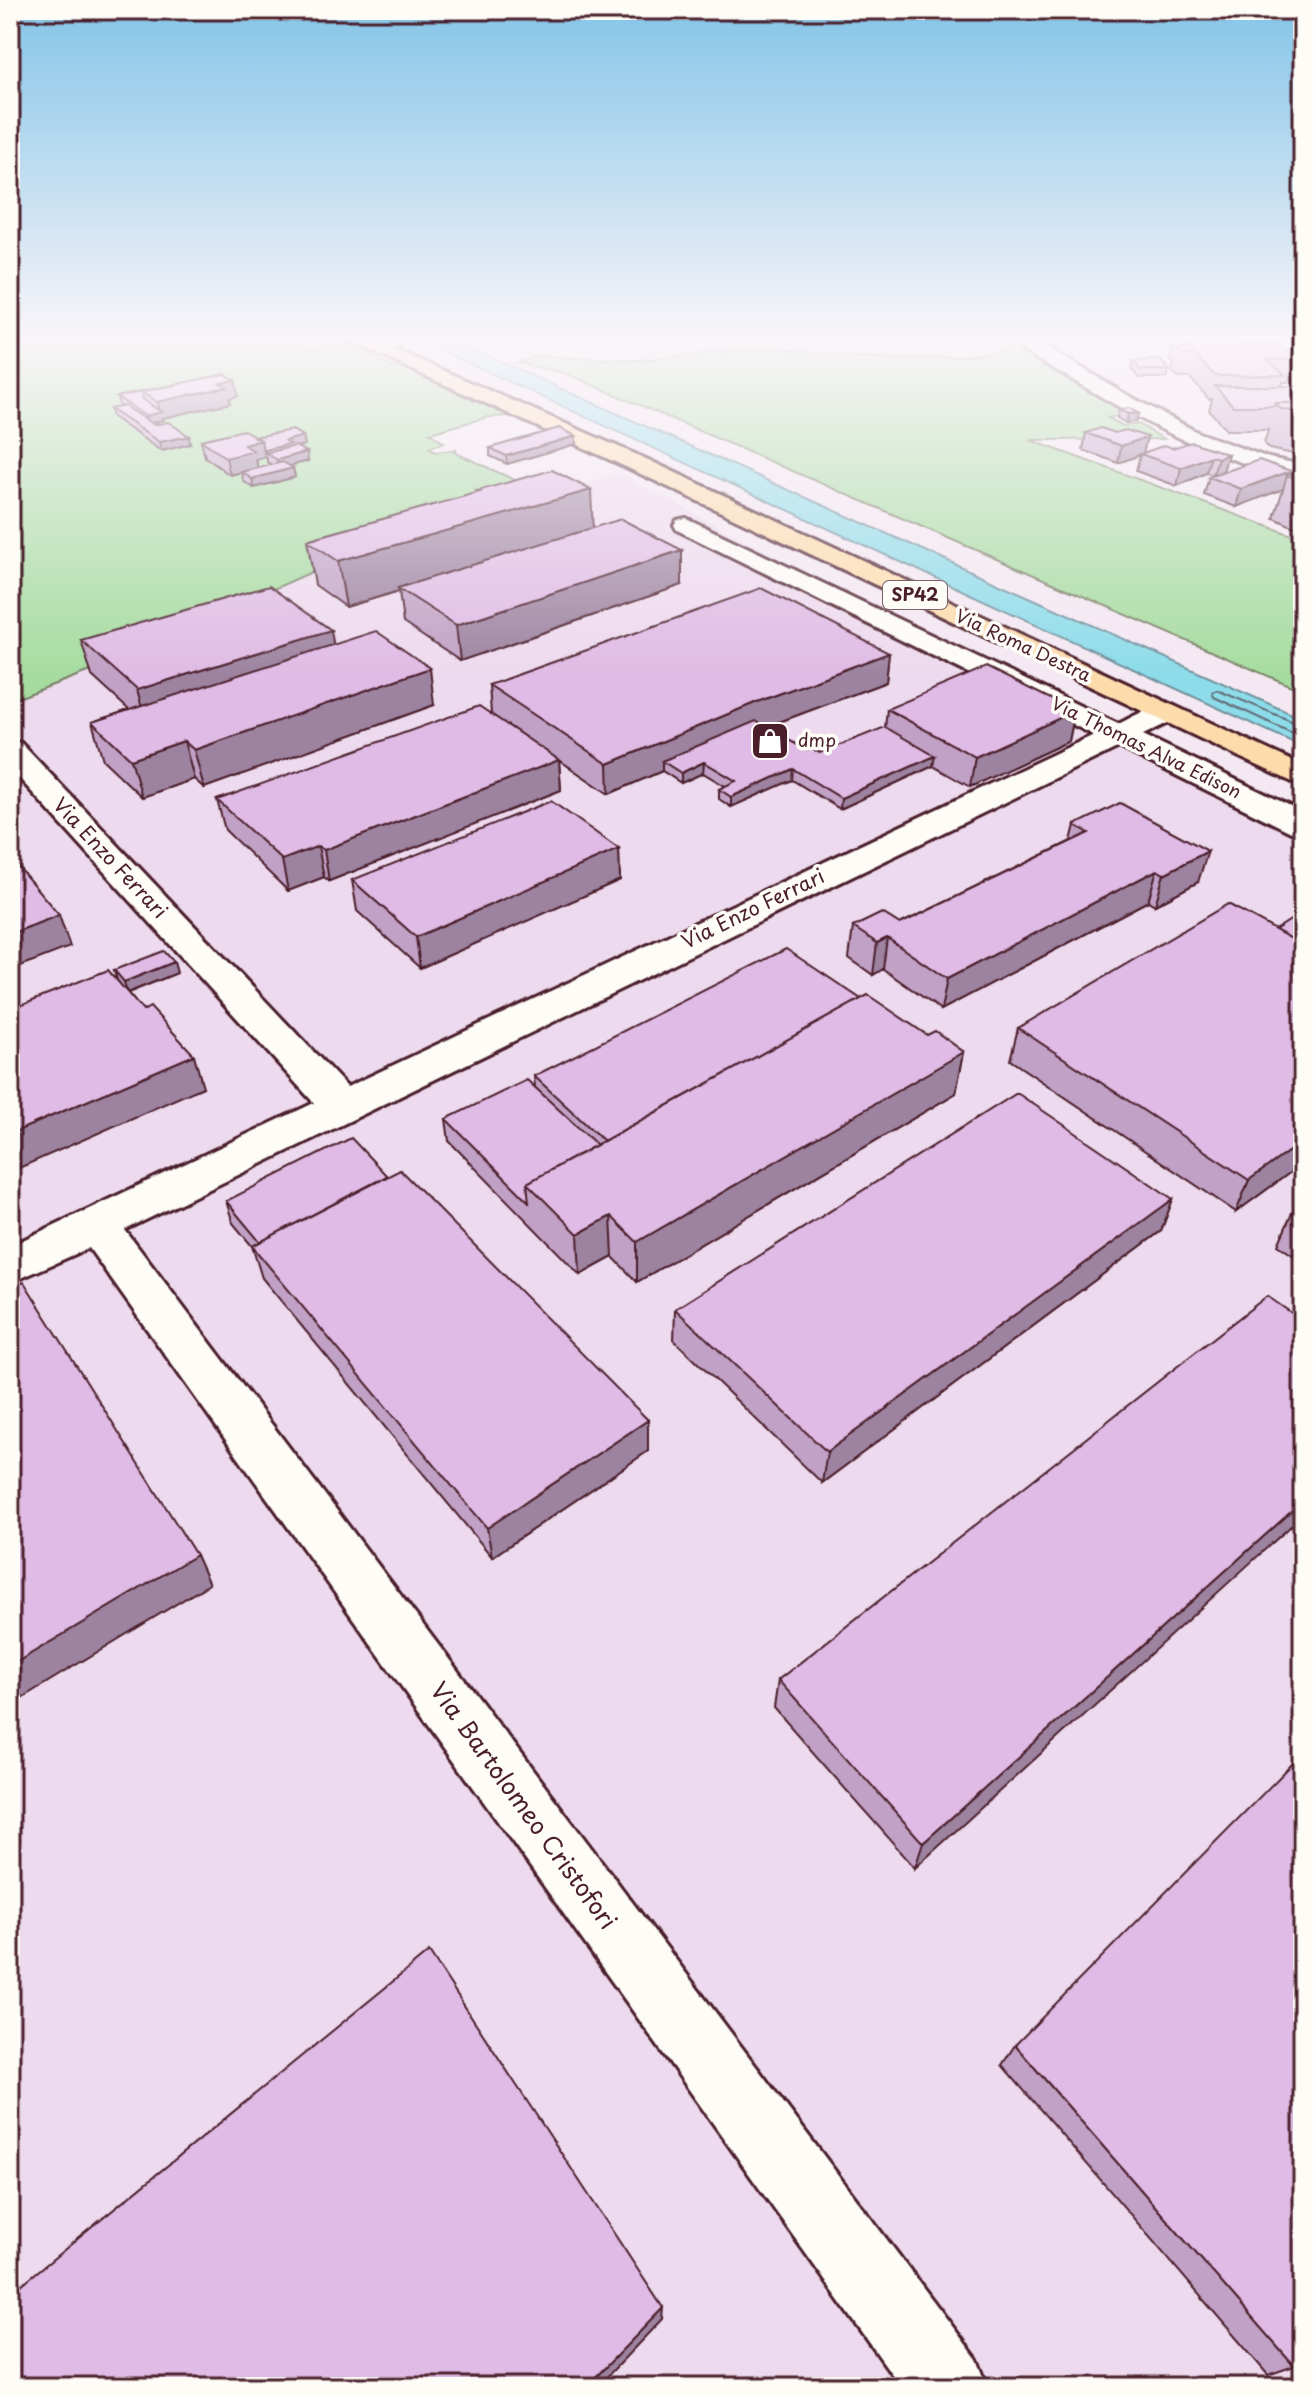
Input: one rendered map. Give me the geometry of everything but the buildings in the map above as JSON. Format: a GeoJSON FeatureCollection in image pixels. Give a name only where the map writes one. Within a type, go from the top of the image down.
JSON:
{"type":"FeatureCollection","features":[{"type":"Feature","properties":{"kind":"main road","name":"Via Roma Destra"},"geometry":{"type":"LineString","coordinates":[[609,452],[1303,778]]}},
{"type":"Feature","properties":{"kind":"street"},"geometry":{"type":"LineString","coordinates":[[1226,452],[1303,472]]}},
{"type":"Feature","properties":{"kind":"street","name":"Via Thomas Alva Edison"},"geometry":{"type":"LineString","coordinates":[[686,525],[1303,825]]}},
{"type":"Feature","properties":{"kind":"street","name":"Via Enzo Ferrari"},"geometry":{"type":"LineString","coordinates":[[10,1266],[1165,713]]}},
{"type":"Feature","properties":{"kind":"street","name":"Via Enzo Ferrari"},"geometry":{"type":"LineString","coordinates":[[10,750],[341,1106]]}},
{"type":"Feature","properties":{"kind":"street","name":"Via Bartolomeo Cristofori"},"geometry":{"type":"LineString","coordinates":[[97,1226],[949,2387]]}},
{"type":"Feature","properties":{"kind":"shaded area"},"geometry":{"type":"Polygon","coordinates":[[[619,473],[1303,838],[1303,2387],[10,2387],[10,694],[315,572],[619,473]]]}},
{"type":"Feature","properties":{"kind":"green space"},"geometry":{"type":"Polygon","coordinates":[[[10,452],[454,452],[534,489],[316,570],[90,671],[10,701],[10,452]]]}},
{"type":"Feature","properties":{"kind":"green space"},"geometry":{"type":"Polygon","coordinates":[[[748,452],[1063,452],[1303,539],[1303,691],[748,452]]]}},
{"type":"Feature","properties":{"kind":"water"},"geometry":{"type":"Polygon","coordinates":[[[661,452],[703,452],[1303,719],[1303,747],[661,452]]]}},
{"type":"Feature","properties":{"kind":"place","name":"dmp"},"geometry":{"type":"Point","coordinates":[770,741]}}]}
